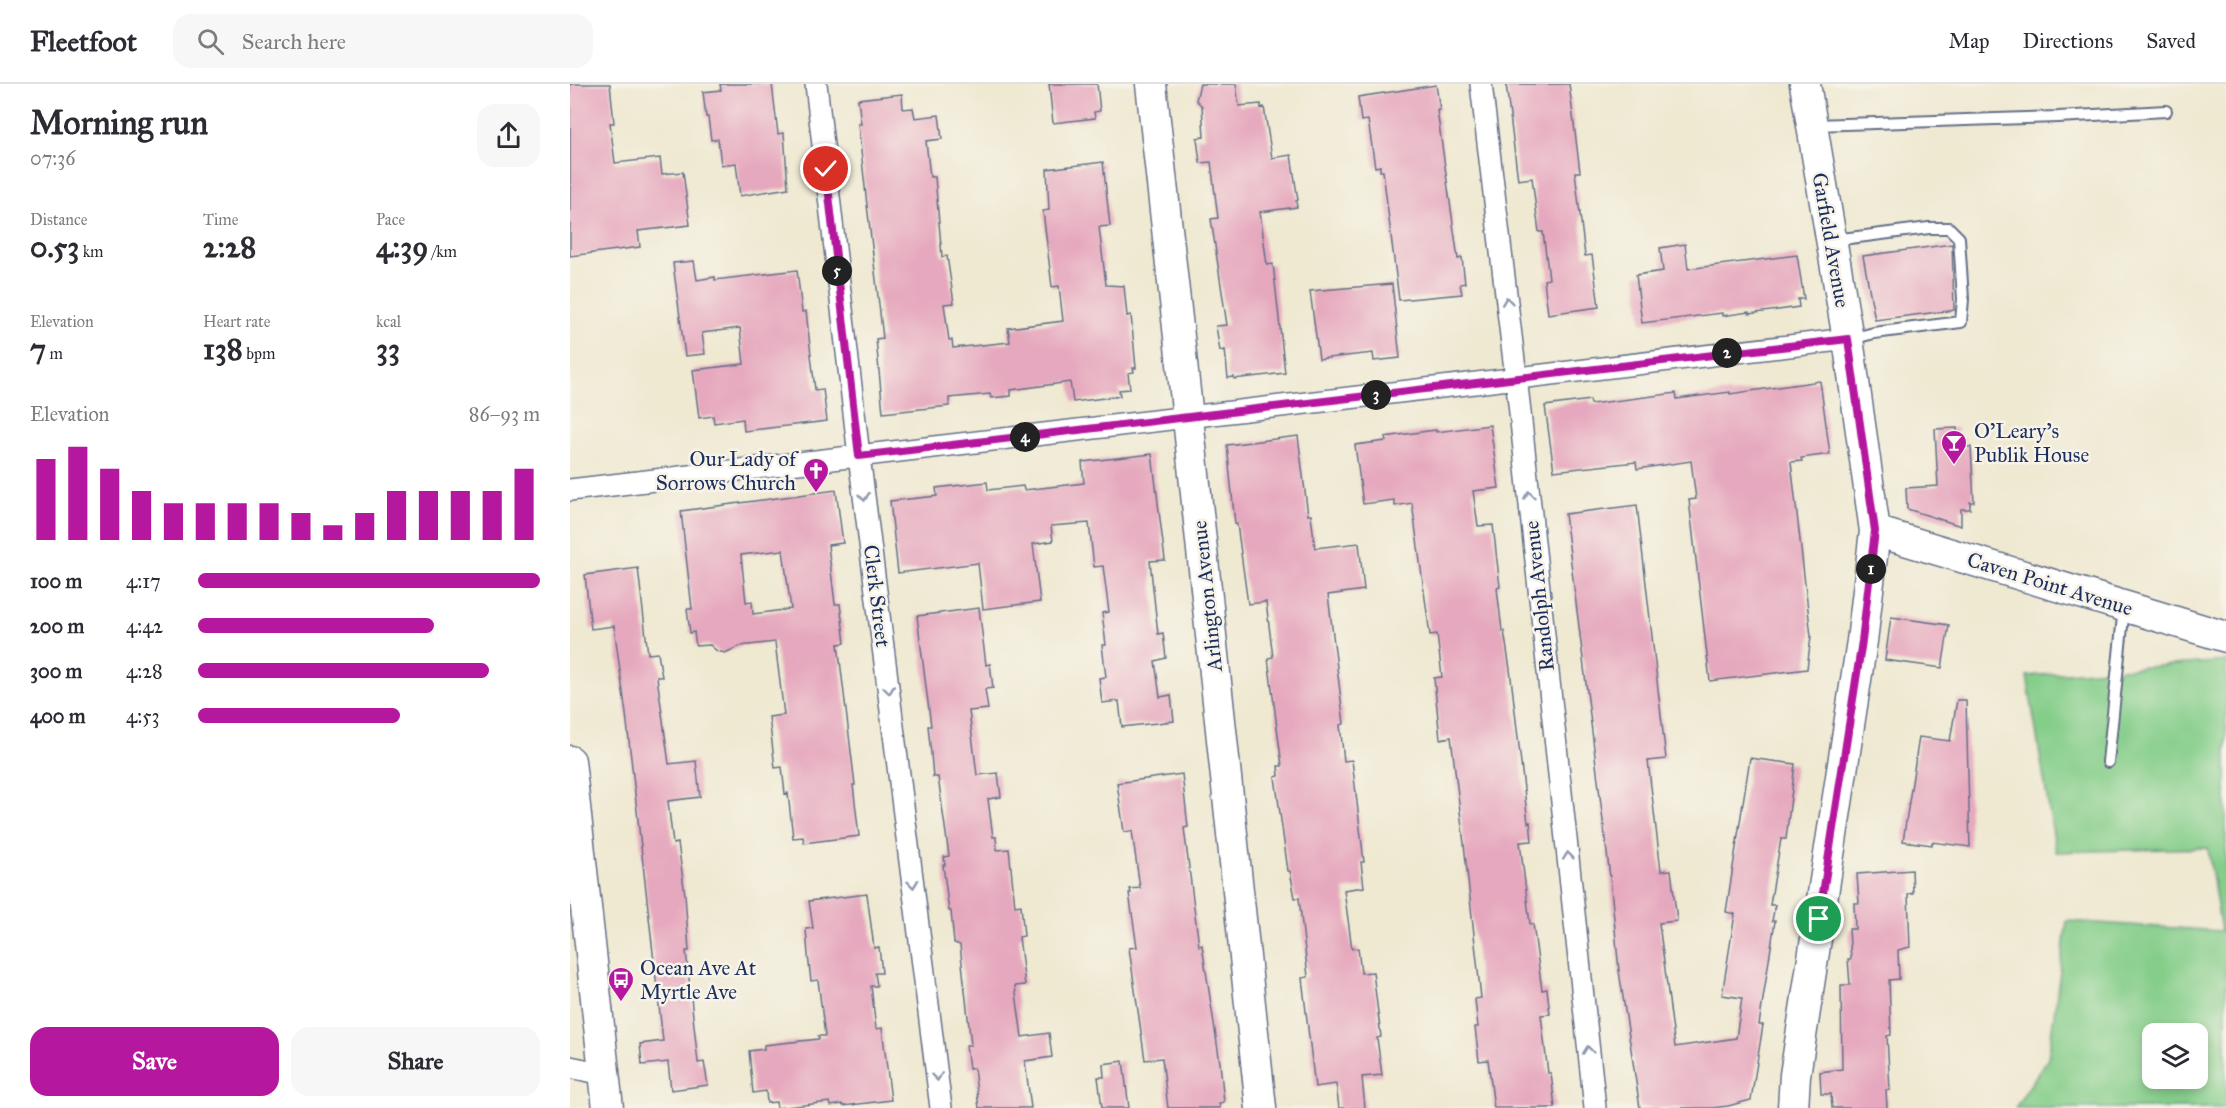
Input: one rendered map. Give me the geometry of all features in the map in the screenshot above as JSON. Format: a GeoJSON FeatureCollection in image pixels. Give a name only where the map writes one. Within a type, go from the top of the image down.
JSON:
{"type":"FeatureCollection","features":[{"type":"Feature","properties":{"kind":"street","name":"Clerk Street"},"geometry":{"type":"LineString","coordinates":[[816,84],[859,456],[941,1108]]}},
{"type":"Feature","properties":{"kind":"street","name":"Arlington Avenue"},"geometry":{"type":"LineString","coordinates":[[1151,84],[1261,1108]]}},
{"type":"Feature","properties":{"kind":"street","name":"Randolph Avenue"},"geometry":{"type":"LineString","coordinates":[[1481,84],[1516,378],[1595,1108]]}},
{"type":"Feature","properties":{"kind":"street","name":"Garfield Avenue"},"geometry":{"type":"LineString","coordinates":[[1793,1108],[1797,1064],[1862,641],[1875,531],[1848,339],[1804,84]]}},
{"type":"Feature","properties":{"kind":"street"},"geometry":{"type":"LineString","coordinates":[[570,490],[1848,339]]}},
{"type":"Feature","properties":{"kind":"street","name":"Caven Point Avenue"},"geometry":{"type":"LineString","coordinates":[[1875,531],[2226,638]]}},
{"type":"Feature","properties":{"kind":"street"},"geometry":{"type":"LineString","coordinates":[[570,761],[573,810],[608,1108]]}},
{"type":"Feature","properties":{"kind":"street"},"geometry":{"type":"LineString","coordinates":[[570,1067],[604,1074]]}},
{"type":"Feature","properties":{"kind":"lane"},"geometry":{"type":"LineString","coordinates":[[1812,126],[2166,111]]}},
{"type":"Feature","properties":{"kind":"lane"},"geometry":{"type":"LineString","coordinates":[[1831,240],[1929,228],[1949,228],[1959,238],[1964,299],[1961,322],[1874,333],[1848,339]]}},
{"type":"Feature","properties":{"kind":"lane"},"geometry":{"type":"LineString","coordinates":[[2108,762],[2124,607]]}},
{"type":"Feature","properties":{"kind":"green space"},"geometry":{"type":"Polygon","coordinates":[[[2226,661],[2226,1108],[2015,1108],[2048,1058],[2067,921],[2221,931],[2208,848],[2056,852],[2027,676],[2226,661]]]}},
{"type":"Feature","properties":{"kind":"building"},"geometry":{"type":"Polygon","coordinates":[[[570,84],[610,84],[614,123],[610,123],[615,163],[660,158],[662,174],[683,172],[690,225],[638,231],[640,247],[570,256],[570,84]]]}},
{"type":"Feature","properties":{"kind":"building"},"geometry":{"type":"Polygon","coordinates":[[[720,84],[772,84],[778,134],[784,133],[788,188],[740,196],[736,163],[721,165],[718,139],[711,140],[708,117],[706,117],[703,92],[721,90],[720,84]]]}},
{"type":"Feature","properties":{"kind":"building"},"geometry":{"type":"Polygon","coordinates":[[[1049,84],[1097,84],[1100,111],[1094,112],[1095,118],[1053,123],[1049,84]]]}},
{"type":"Feature","properties":{"kind":"building"},"geometry":{"type":"Polygon","coordinates":[[[1200,84],[1236,84],[1239,106],[1261,104],[1261,108],[1264,107],[1272,158],[1291,155],[1297,207],[1260,212],[1267,265],[1273,264],[1285,373],[1228,378],[1225,350],[1220,351],[1216,326],[1227,325],[1211,219],[1218,218],[1211,162],[1200,163],[1197,138],[1204,137],[1202,106],[1196,100],[1200,84]]]}},
{"type":"Feature","properties":{"kind":"building"},"geometry":{"type":"Polygon","coordinates":[[[1506,84],[1569,84],[1580,172],[1575,172],[1585,256],[1592,255],[1599,307],[1548,314],[1544,280],[1549,279],[1543,232],[1539,232],[1532,178],[1518,180],[1506,84]]]}},
{"type":"Feature","properties":{"kind":"building"},"geometry":{"type":"Polygon","coordinates":[[[1436,85],[1440,110],[1437,110],[1458,259],[1462,258],[1465,283],[1460,284],[1462,294],[1399,300],[1383,171],[1380,171],[1380,166],[1375,167],[1368,120],[1361,121],[1358,97],[1436,85]]]}},
{"type":"Feature","properties":{"kind":"building"},"geometry":{"type":"Polygon","coordinates":[[[902,94],[903,109],[913,108],[915,118],[939,115],[942,139],[926,141],[930,177],[935,177],[942,257],[947,256],[954,303],[944,304],[949,340],[952,340],[953,348],[1010,342],[1008,328],[1063,321],[1059,286],[1052,287],[1043,211],[1049,210],[1047,169],[1103,162],[1110,226],[1099,227],[1106,285],[1124,286],[1127,316],[1131,315],[1136,368],[1133,368],[1134,372],[1128,373],[1130,389],[1119,390],[1120,396],[1073,402],[1070,382],[1011,390],[1011,396],[991,398],[990,394],[949,398],[949,406],[883,413],[876,339],[883,338],[858,124],[861,124],[858,99],[902,94]]]}},
{"type":"Feature","properties":{"kind":"building"},"geometry":{"type":"Polygon","coordinates":[[[1685,244],[1688,269],[1797,255],[1804,299],[1798,299],[1799,307],[1749,314],[1749,312],[1722,316],[1722,313],[1642,323],[1636,275],[1663,271],[1660,248],[1685,244]]]}},
{"type":"Feature","properties":{"kind":"building"},"geometry":{"type":"Polygon","coordinates":[[[1952,244],[1954,310],[1875,320],[1863,256],[1952,244]]]}},
{"type":"Feature","properties":{"kind":"building"},"geometry":{"type":"Polygon","coordinates":[[[694,261],[697,280],[797,270],[802,312],[806,311],[815,390],[823,389],[827,421],[744,431],[743,419],[714,423],[713,416],[699,418],[693,370],[744,364],[740,328],[702,333],[705,354],[685,356],[673,263],[694,261]]]}},
{"type":"Feature","properties":{"kind":"building"},"geometry":{"type":"Polygon","coordinates":[[[1392,284],[1400,358],[1374,361],[1373,353],[1319,359],[1310,291],[1392,284]]]}},
{"type":"Feature","properties":{"kind":"building"},"geometry":{"type":"Polygon","coordinates":[[[1820,381],[1830,454],[1801,458],[1802,461],[1791,462],[1811,636],[1807,669],[1710,681],[1689,500],[1696,499],[1691,461],[1637,469],[1636,462],[1554,471],[1545,406],[1590,400],[1591,404],[1676,393],[1677,399],[1820,381]]]}},
{"type":"Feature","properties":{"kind":"building"},"geometry":{"type":"Polygon","coordinates":[[[1490,425],[1499,488],[1473,491],[1478,526],[1493,525],[1502,631],[1504,631],[1510,669],[1532,841],[1520,842],[1530,924],[1533,924],[1542,990],[1547,989],[1550,1014],[1541,1015],[1555,1108],[1494,1108],[1488,1060],[1479,1061],[1475,1027],[1478,1027],[1475,999],[1481,998],[1464,844],[1451,737],[1440,739],[1434,678],[1442,677],[1437,634],[1430,635],[1412,503],[1395,506],[1394,500],[1363,504],[1355,445],[1386,441],[1385,437],[1490,425]]]}},
{"type":"Feature","properties":{"kind":"building","name":"O'Leary's Publik House"},"geometry":{"type":"Polygon","coordinates":[[[1957,428],[1957,439],[1964,438],[1964,447],[1971,447],[1974,502],[1970,502],[1970,509],[1961,509],[1961,526],[1907,509],[1906,488],[1938,486],[1935,429],[1957,428]]]}},
{"type":"Feature","properties":{"kind":"building"},"geometry":{"type":"Polygon","coordinates":[[[1298,436],[1308,515],[1311,515],[1315,548],[1359,543],[1364,590],[1328,595],[1344,724],[1340,725],[1344,761],[1352,760],[1364,862],[1361,862],[1364,887],[1344,890],[1352,949],[1358,948],[1361,973],[1373,972],[1381,1037],[1377,1038],[1382,1075],[1362,1077],[1365,1108],[1339,1108],[1336,1084],[1315,1087],[1302,978],[1308,977],[1299,898],[1295,898],[1290,871],[1288,871],[1275,777],[1279,776],[1278,766],[1282,766],[1268,658],[1273,657],[1266,602],[1248,604],[1237,524],[1235,524],[1227,445],[1298,436]]]}},
{"type":"Feature","properties":{"kind":"building"},"geometry":{"type":"Polygon","coordinates":[[[1152,454],[1165,560],[1150,561],[1158,634],[1163,633],[1166,658],[1155,661],[1160,697],[1171,695],[1174,721],[1122,727],[1119,701],[1102,703],[1099,678],[1106,677],[1102,645],[1106,645],[1102,613],[1109,612],[1103,566],[1094,567],[1089,523],[1051,526],[1053,541],[1033,544],[1040,602],[983,609],[978,563],[898,573],[890,501],[937,496],[936,488],[987,482],[988,490],[1023,486],[1024,490],[1084,483],[1082,462],[1152,454]]]}},
{"type":"Feature","properties":{"kind":"building"},"geometry":{"type":"Polygon","coordinates":[[[836,490],[843,543],[828,545],[835,604],[840,604],[845,643],[838,644],[859,836],[804,843],[803,837],[793,838],[788,793],[785,794],[782,767],[775,768],[769,717],[784,715],[775,642],[740,646],[725,653],[717,651],[710,645],[696,646],[694,632],[690,633],[687,609],[692,609],[681,511],[836,490]],[[783,550],[741,555],[746,602],[752,601],[753,614],[791,609],[783,550]]]}},
{"type":"Feature","properties":{"kind":"building"},"geometry":{"type":"Polygon","coordinates":[[[1637,505],[1666,759],[1648,761],[1661,871],[1671,870],[1677,921],[1659,923],[1675,1047],[1736,1038],[1742,998],[1722,995],[1735,914],[1726,912],[1750,758],[1795,764],[1786,839],[1781,839],[1770,905],[1775,905],[1772,921],[1775,921],[1759,1025],[1763,1025],[1751,1100],[1728,1106],[1640,1108],[1619,971],[1610,877],[1565,514],[1637,505]]]}},
{"type":"Feature","properties":{"kind":"building"},"geometry":{"type":"Polygon","coordinates":[[[638,568],[648,654],[658,653],[662,677],[657,677],[669,764],[696,761],[700,797],[668,801],[673,844],[678,843],[685,895],[689,951],[686,951],[698,1063],[704,1062],[708,1085],[671,1090],[668,1062],[642,1065],[640,1044],[663,1041],[626,714],[614,626],[591,629],[585,575],[638,568]]]}},
{"type":"Feature","properties":{"kind":"building"},"geometry":{"type":"Polygon","coordinates":[[[979,608],[986,665],[990,664],[993,688],[985,689],[988,709],[969,711],[977,775],[998,773],[1001,797],[988,799],[993,837],[996,837],[997,850],[1009,849],[1015,906],[1021,905],[1024,936],[1019,937],[1025,985],[1015,986],[1022,1037],[1049,1033],[1052,1057],[1025,1061],[1031,1108],[979,1108],[974,1068],[969,1069],[966,1045],[971,1045],[960,945],[954,943],[943,865],[945,865],[944,857],[949,856],[938,777],[933,777],[928,726],[931,726],[917,616],[979,608]]]}},
{"type":"Feature","properties":{"kind":"building"},"geometry":{"type":"Polygon","coordinates":[[[1891,617],[1949,625],[1942,668],[1885,660],[1891,617]]]}},
{"type":"Feature","properties":{"kind":"building"},"geometry":{"type":"Polygon","coordinates":[[[1957,700],[1966,700],[1970,847],[1903,841],[1919,737],[1950,741],[1957,700]]]}},
{"type":"Feature","properties":{"kind":"building"},"geometry":{"type":"Polygon","coordinates":[[[1182,774],[1188,827],[1184,828],[1199,946],[1202,945],[1220,1063],[1224,1102],[1219,1103],[1220,1108],[1168,1108],[1162,1058],[1145,1060],[1129,948],[1137,947],[1129,893],[1131,893],[1130,889],[1140,888],[1132,831],[1124,832],[1117,783],[1182,774]]]}},
{"type":"Feature","properties":{"kind":"building"},"geometry":{"type":"Polygon","coordinates":[[[1912,870],[1913,893],[1908,894],[1910,947],[1898,950],[1899,979],[1889,980],[1891,1035],[1887,1036],[1890,1090],[1886,1090],[1887,1108],[1832,1108],[1831,1094],[1821,1094],[1820,1072],[1842,1069],[1841,985],[1850,985],[1849,929],[1855,929],[1854,903],[1859,903],[1857,874],[1912,870]]]}},
{"type":"Feature","properties":{"kind":"building"},"geometry":{"type":"Polygon","coordinates":[[[867,894],[874,948],[879,947],[882,973],[875,973],[877,986],[871,986],[876,1029],[882,1028],[891,1100],[843,1106],[842,1104],[831,1106],[830,1102],[777,1108],[776,1102],[767,1103],[766,1091],[753,1093],[749,1051],[764,1049],[764,1045],[819,1039],[818,1036],[825,1036],[818,980],[811,981],[806,929],[813,928],[809,901],[867,894]]]}},
{"type":"Feature","properties":{"kind":"building"},"geometry":{"type":"Polygon","coordinates":[[[1123,1061],[1129,1108],[1102,1108],[1098,1077],[1104,1077],[1103,1064],[1123,1061]]]}},
{"type":"Feature","properties":{"kind":"place","name":"O'Leary's Publik House"},"geometry":{"type":"Point","coordinates":[1954,466]}},
{"type":"Feature","properties":{"kind":"place","name":"Our Lady of Sorrows Church"},"geometry":{"type":"Point","coordinates":[816,494]}},
{"type":"Feature","properties":{"kind":"place","name":"Ocean Ave At Myrtle Ave"},"geometry":{"type":"Point","coordinates":[621,1003]}},
{"type":"Feature","properties":{"kind":"route"},"geometry":{"type":"LineString","coordinates":[[826,169],[859,456],[1848,339],[1875,531],[1862,641],[1819,919]]}}]}
